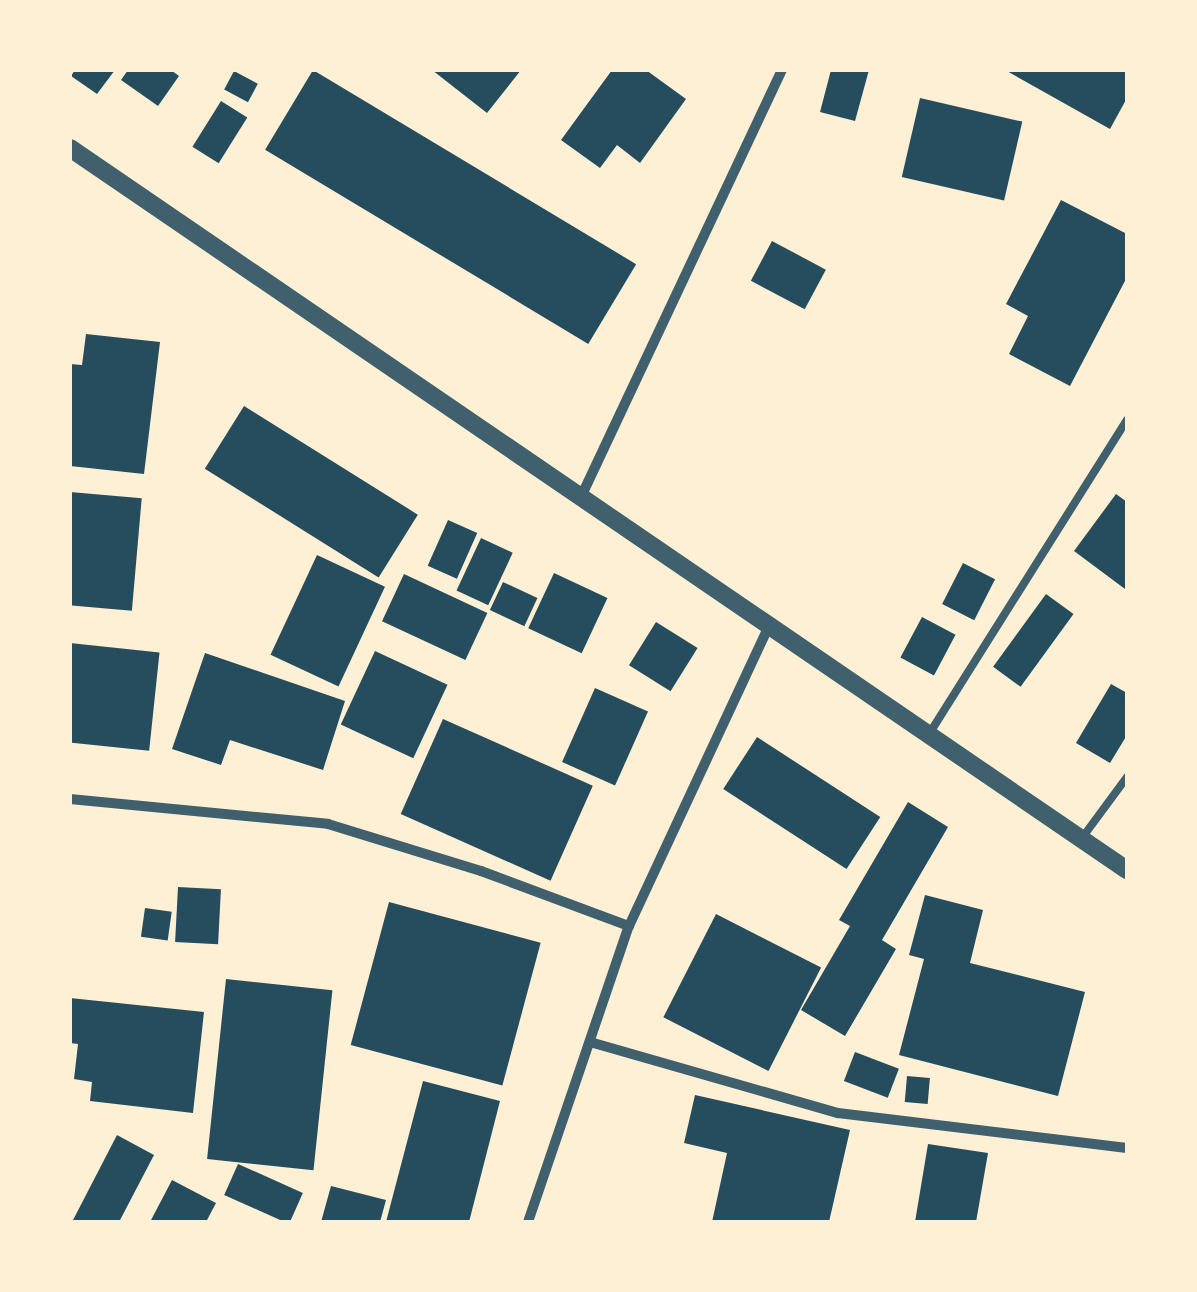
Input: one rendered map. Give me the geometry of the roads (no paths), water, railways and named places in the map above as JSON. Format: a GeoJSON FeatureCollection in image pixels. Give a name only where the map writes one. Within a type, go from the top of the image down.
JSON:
{"type":"FeatureCollection","features":[{"type":"Feature","properties":{"kind":"street"},"geometry":{"type":"LineString","coordinates":[[579,500],[782,70]]}},
{"type":"Feature","properties":{"kind":"street"},"geometry":{"type":"LineString","coordinates":[[70,148],[579,500],[770,623],[1127,870]]}},
{"type":"Feature","properties":{"kind":"street"},"geometry":{"type":"LineString","coordinates":[[528,1222],[629,926],[770,623]]}},
{"type":"Feature","properties":{"kind":"street"},"geometry":{"type":"LineString","coordinates":[[70,799],[328,824],[482,870],[629,926]]}},
{"type":"Feature","properties":{"kind":"street"},"geometry":{"type":"LineString","coordinates":[[590,1042],[838,1113],[1127,1148]]}},
{"type":"Feature","properties":{"kind":"lane"},"geometry":{"type":"LineString","coordinates":[[931,732],[1127,420]]}},
{"type":"Feature","properties":{"kind":"lane"},"geometry":{"type":"LineString","coordinates":[[1082,838],[1127,777]]}}]}
